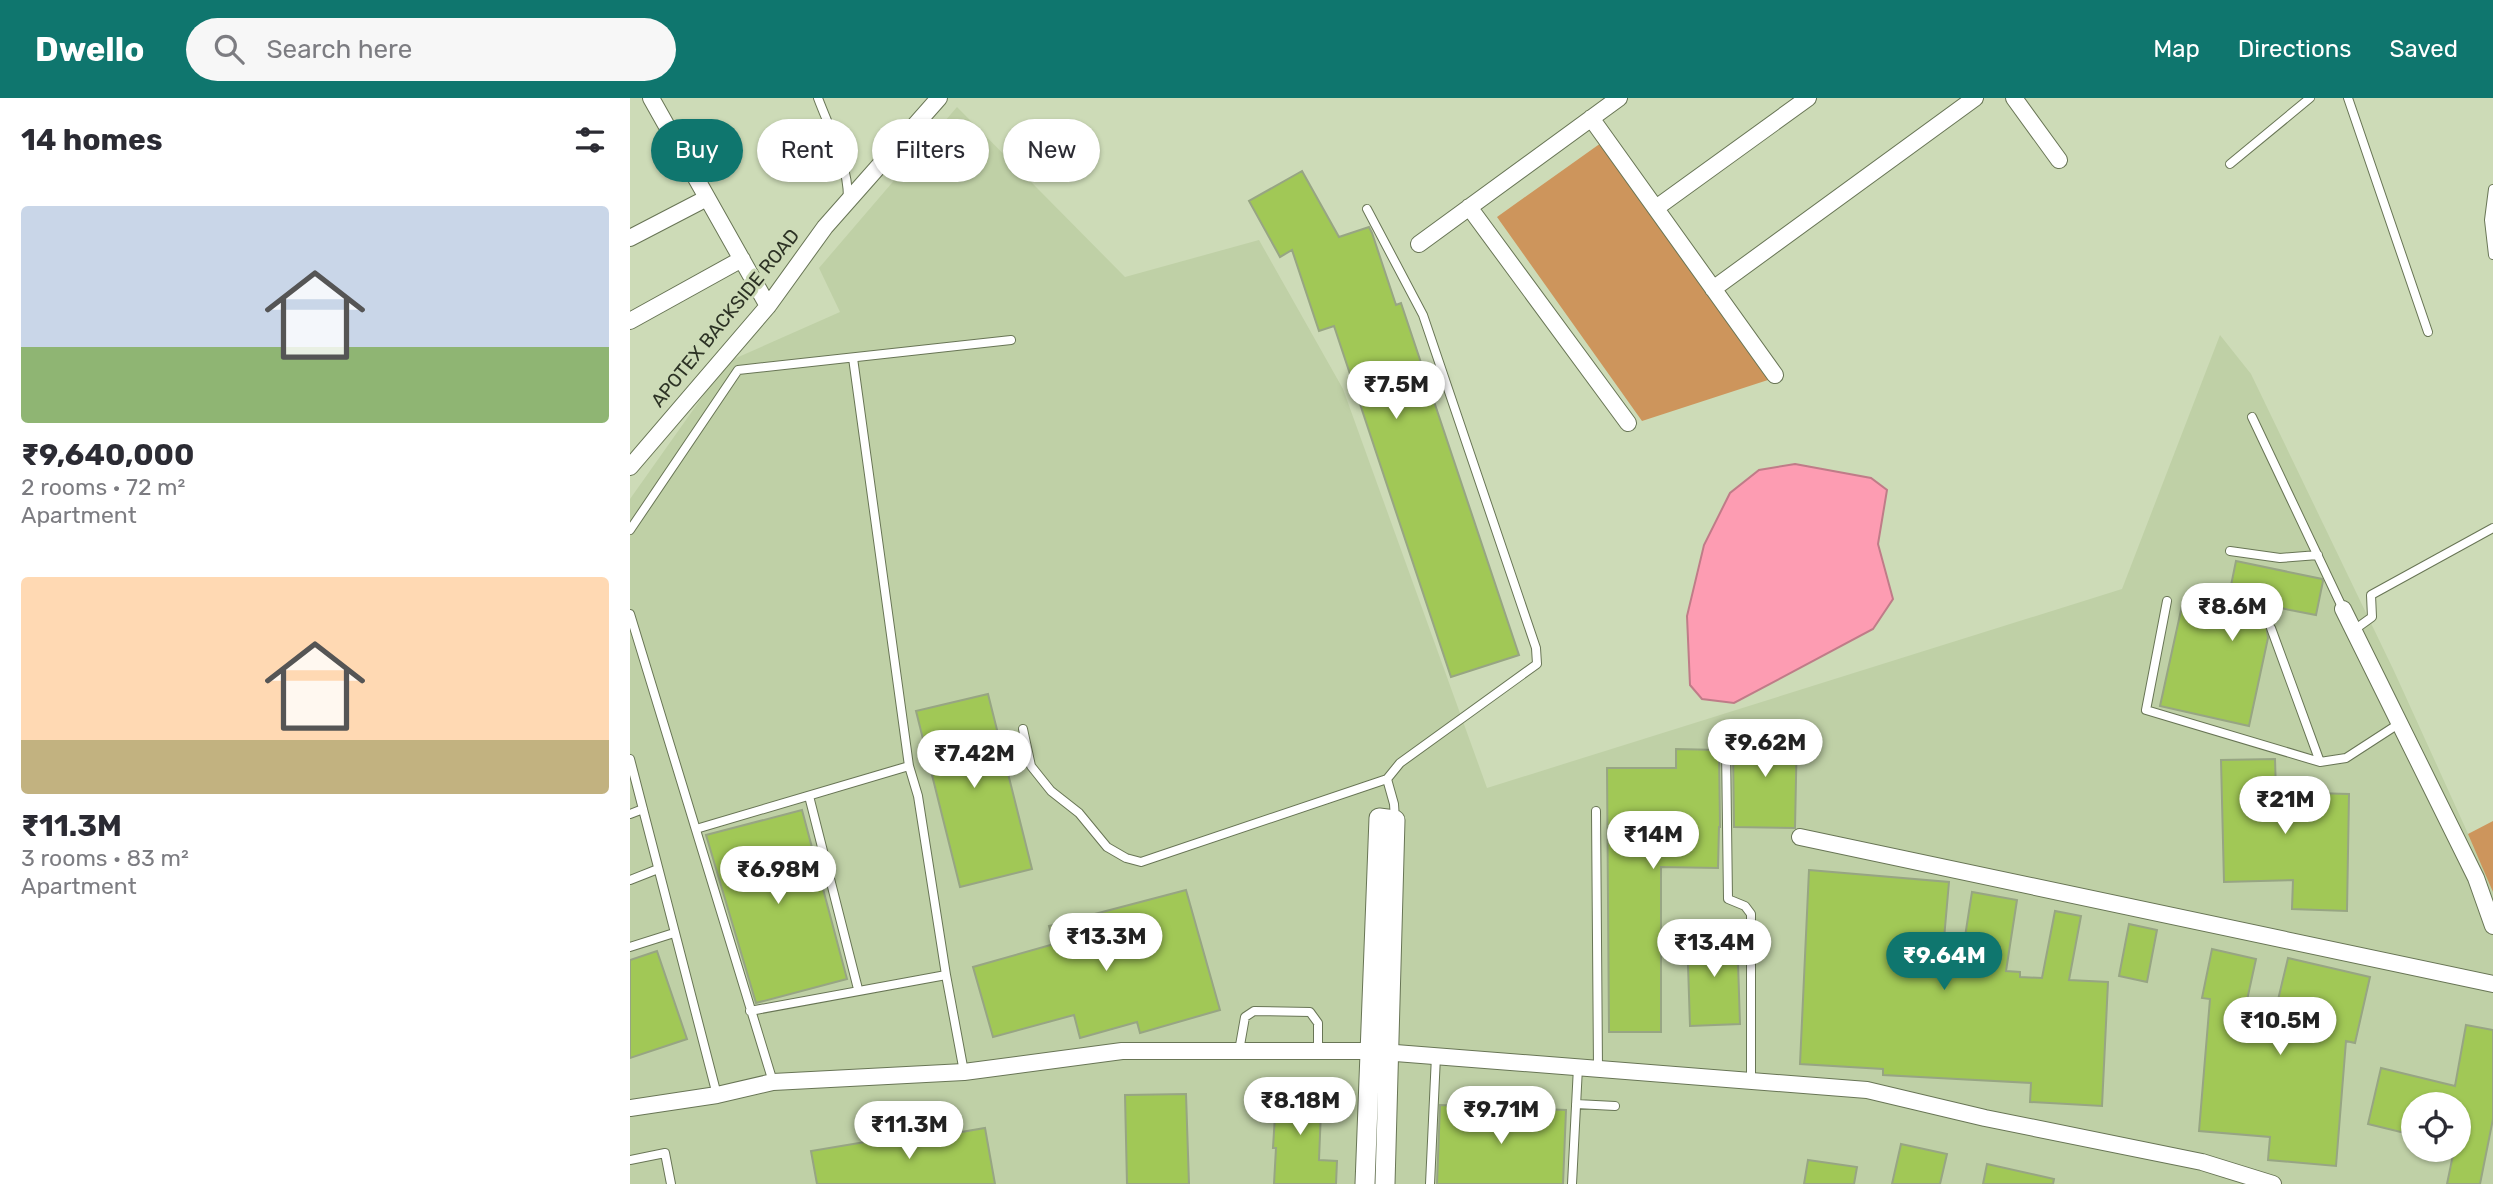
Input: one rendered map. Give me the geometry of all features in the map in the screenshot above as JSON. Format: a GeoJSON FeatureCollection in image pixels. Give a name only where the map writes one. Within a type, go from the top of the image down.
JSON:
{"type":"FeatureCollection","features":[{"type":"Feature","properties":{"kind":"street"},"geometry":{"type":"LineString","coordinates":[[651,98],[768,306]]}},
{"type":"Feature","properties":{"kind":"street","name":"APOTEX BACKSIDE ROAD"},"geometry":{"type":"LineString","coordinates":[[630,467],[768,306],[825,227],[939,98]]}},
{"type":"Feature","properties":{"kind":"street"},"geometry":{"type":"LineString","coordinates":[[1419,244],[1619,98]]}},
{"type":"Feature","properties":{"kind":"street"},"geometry":{"type":"LineString","coordinates":[[1656,208],[1808,98]]}},
{"type":"Feature","properties":{"kind":"street"},"geometry":{"type":"LineString","coordinates":[[1713,289],[1975,98]]}},
{"type":"Feature","properties":{"kind":"street"},"geometry":{"type":"LineString","coordinates":[[2014,98],[2059,160]]}},
{"type":"Feature","properties":{"kind":"street"},"geometry":{"type":"LineString","coordinates":[[1591,118],[1775,374]]}},
{"type":"Feature","properties":{"kind":"street"},"geometry":{"type":"LineString","coordinates":[[630,238],[707,198]]}},
{"type":"Feature","properties":{"kind":"street"},"geometry":{"type":"LineString","coordinates":[[1469,206],[1628,423]]}},
{"type":"Feature","properties":{"kind":"street"},"geometry":{"type":"LineString","coordinates":[[630,321],[741,259]]}},
{"type":"Feature","properties":{"kind":"street"},"geometry":{"type":"LineString","coordinates":[[2343,609],[2476,878],[2493,926]]}},
{"type":"Feature","properties":{"kind":"street"},"geometry":{"type":"LineString","coordinates":[[1385,1184],[1380,1051],[1387,819]]}},
{"type":"Feature","properties":{"kind":"street"},"geometry":{"type":"LineString","coordinates":[[1800,837],[2493,984]]}},
{"type":"Feature","properties":{"kind":"street"},"geometry":{"type":"LineString","coordinates":[[630,1108],[716,1095],[773,1082],[964,1072],[1122,1051],[1380,1051],[1867,1090],[1985,1118],[2202,1162],[2273,1184]]}},
{"type":"Feature","properties":{"kind":"street"},"geometry":{"type":"LineString","coordinates":[[1365,1184],[1380,1051]]}},
{"type":"Feature","properties":{"kind":"lane"},"geometry":{"type":"LineString","coordinates":[[818,98],[843,165],[848,201]]}},
{"type":"Feature","properties":{"kind":"lane"},"geometry":{"type":"LineString","coordinates":[[2230,164],[2310,98]]}},
{"type":"Feature","properties":{"kind":"lane"},"geometry":{"type":"LineString","coordinates":[[2348,98],[2428,332]]}},
{"type":"Feature","properties":{"kind":"lane"},"geometry":{"type":"LineString","coordinates":[[2493,189],[2489,220],[2493,255]]}},
{"type":"Feature","properties":{"kind":"lane"},"geometry":{"type":"LineString","coordinates":[[1023,729],[1031,766],[1051,791],[1079,813],[1107,847],[1126,858],[1140,862],[1387,779],[1400,763],[1537,664],[1536,648],[1423,315],[1367,209]]}},
{"type":"Feature","properties":{"kind":"lane"},"geometry":{"type":"LineString","coordinates":[[630,530],[738,370],[1011,340]]}},
{"type":"Feature","properties":{"kind":"lane"},"geometry":{"type":"LineString","coordinates":[[853,358],[909,766],[918,796],[964,1072]]}},
{"type":"Feature","properties":{"kind":"lane"},"geometry":{"type":"LineString","coordinates":[[2252,416],[2343,609]]}},
{"type":"Feature","properties":{"kind":"lane"},"geometry":{"type":"LineString","coordinates":[[2354,630],[2372,617],[2371,595],[2493,528]]}},
{"type":"Feature","properties":{"kind":"lane"},"geometry":{"type":"LineString","coordinates":[[2230,551],[2280,558],[2318,555]]}},
{"type":"Feature","properties":{"kind":"lane"},"geometry":{"type":"LineString","coordinates":[[2167,601],[2146,710],[2320,762],[2346,758],[2400,723]]}},
{"type":"Feature","properties":{"kind":"lane"},"geometry":{"type":"LineString","coordinates":[[630,614],[773,1082]]}},
{"type":"Feature","properties":{"kind":"lane"},"geometry":{"type":"LineString","coordinates":[[2271,628],[2320,762]]}},
{"type":"Feature","properties":{"kind":"lane"},"geometry":{"type":"LineString","coordinates":[[1726,748],[1728,899],[1745,906],[1751,914],[1751,1081]]}},
{"type":"Feature","properties":{"kind":"lane"},"geometry":{"type":"LineString","coordinates":[[630,760],[716,1095]]}},
{"type":"Feature","properties":{"kind":"lane"},"geometry":{"type":"LineString","coordinates":[[696,829],[909,766]]}},
{"type":"Feature","properties":{"kind":"lane"},"geometry":{"type":"LineString","coordinates":[[1387,779],[1394,804],[1387,819]]}},
{"type":"Feature","properties":{"kind":"lane"},"geometry":{"type":"LineString","coordinates":[[809,796],[858,989]]}},
{"type":"Feature","properties":{"kind":"lane"},"geometry":{"type":"LineString","coordinates":[[630,814],[643,809]]}},
{"type":"Feature","properties":{"kind":"lane"},"geometry":{"type":"LineString","coordinates":[[1596,811],[1598,1068]]}},
{"type":"Feature","properties":{"kind":"lane"},"geometry":{"type":"LineString","coordinates":[[630,880],[658,869]]}},
{"type":"Feature","properties":{"kind":"lane"},"geometry":{"type":"LineString","coordinates":[[630,947],[674,933]]}},
{"type":"Feature","properties":{"kind":"lane"},"geometry":{"type":"LineString","coordinates":[[750,1011],[858,989],[946,975]]}},
{"type":"Feature","properties":{"kind":"lane"},"geometry":{"type":"LineString","coordinates":[[1239,1051],[1245,1017],[1254,1011],[1310,1012],[1318,1023],[1318,1050]]}},
{"type":"Feature","properties":{"kind":"lane"},"geometry":{"type":"LineString","coordinates":[[1430,1184],[1436,1056]]}},
{"type":"Feature","properties":{"kind":"lane"},"geometry":{"type":"LineString","coordinates":[[1572,1184],[1577,1067]]}},
{"type":"Feature","properties":{"kind":"lane"},"geometry":{"type":"LineString","coordinates":[[1576,1104],[1615,1106]]}},
{"type":"Feature","properties":{"kind":"lane"},"geometry":{"type":"LineString","coordinates":[[630,1160],[665,1153],[671,1184]]}},
{"type":"Feature","properties":{"kind":"shaded area"},"geometry":{"type":"Polygon","coordinates":[[[957,107],[969,119],[947,119],[957,107]]]}},
{"type":"Feature","properties":{"kind":"shaded area"},"geometry":{"type":"Polygon","coordinates":[[[989,139],[1003,154],[1003,182],[1031,182],[1125,277],[1259,240],[1343,389],[1487,788],[2122,589],[2220,335],[2251,374],[2394,671],[2490,882],[2493,892],[2493,1184],[630,1184],[630,499],[727,362],[840,312],[819,268],[893,182],[989,182],[989,139]]]}},
{"type":"Feature","properties":{"kind":"shaded area"},"geometry":{"type":"Polygon","coordinates":[[[1601,143],[1771,379],[1642,421],[1497,217],[1601,143]]]}},
{"type":"Feature","properties":{"kind":"shaded area"},"geometry":{"type":"Polygon","coordinates":[[[1795,464],[1871,478],[1887,490],[1878,544],[1893,599],[1873,629],[1734,703],[1702,699],[1690,685],[1687,616],[1704,545],[1730,493],[1759,470],[1795,464]]]}},
{"type":"Feature","properties":{"kind":"shaded area"},"geometry":{"type":"Polygon","coordinates":[[[2493,821],[2493,892],[2468,834],[2493,821]]]}},
{"type":"Feature","properties":{"kind":"building"},"geometry":{"type":"Polygon","coordinates":[[[1302,171],[1339,237],[1369,227],[1372,233],[1396,305],[1401,303],[1519,655],[1451,677],[1334,326],[1319,331],[1292,250],[1280,257],[1249,201],[1302,171]]]}},
{"type":"Feature","properties":{"kind":"building"},"geometry":{"type":"Polygon","coordinates":[[[2236,561],[2323,581],[2316,615],[2275,607],[2272,622],[2266,624],[2268,638],[2249,726],[2160,706],[2183,601],[2226,610],[2236,561]]]}},
{"type":"Feature","properties":{"kind":"building"},"geometry":{"type":"Polygon","coordinates":[[[988,694],[1032,869],[960,887],[916,711],[988,694]]]}},
{"type":"Feature","properties":{"kind":"building"},"geometry":{"type":"Polygon","coordinates":[[[1739,729],[1797,730],[1795,828],[1734,827],[1733,750],[1739,750],[1739,729]]]}},
{"type":"Feature","properties":{"kind":"building"},"geometry":{"type":"Polygon","coordinates":[[[1676,749],[1719,750],[1718,868],[1661,867],[1661,1032],[1609,1032],[1607,768],[1676,768],[1676,749]]]}},
{"type":"Feature","properties":{"kind":"building"},"geometry":{"type":"Polygon","coordinates":[[[2275,759],[2276,792],[2349,794],[2347,911],[2292,909],[2293,880],[2224,882],[2221,760],[2275,759]]]}},
{"type":"Feature","properties":{"kind":"building"},"geometry":{"type":"Polygon","coordinates":[[[802,810],[847,979],[756,1003],[706,835],[802,810]]]}},
{"type":"Feature","properties":{"kind":"building"},"geometry":{"type":"Polygon","coordinates":[[[1809,870],[1949,882],[1941,973],[1959,975],[1972,892],[2017,900],[2006,971],[2020,972],[2020,977],[2042,978],[2055,911],[2081,916],[2069,980],[2108,982],[2102,1106],[2030,1102],[2031,1083],[1883,1075],[1883,1069],[1800,1064],[1809,870]]]}},
{"type":"Feature","properties":{"kind":"building"},"geometry":{"type":"Polygon","coordinates":[[[1186,890],[1220,1010],[1140,1033],[1137,1022],[1080,1038],[1074,1015],[993,1037],[973,967],[1054,944],[1049,926],[1186,890]]]}},
{"type":"Feature","properties":{"kind":"building"},"geometry":{"type":"Polygon","coordinates":[[[2129,924],[2157,930],[2147,982],[2119,976],[2129,924]]]}},
{"type":"Feature","properties":{"kind":"building"},"geometry":{"type":"Polygon","coordinates":[[[1737,932],[1740,1024],[1690,1026],[1687,934],[1737,932]]]}},
{"type":"Feature","properties":{"kind":"building"},"geometry":{"type":"Polygon","coordinates":[[[2212,949],[2256,959],[2242,1023],[2272,1025],[2288,958],[2370,977],[2355,1043],[2346,1041],[2336,1166],[2268,1160],[2270,1137],[2199,1131],[2210,999],[2202,998],[2212,949]]]}},
{"type":"Feature","properties":{"kind":"building"},"geometry":{"type":"Polygon","coordinates":[[[657,951],[687,1039],[630,1058],[630,960],[657,951]]]}},
{"type":"Feature","properties":{"kind":"building"},"geometry":{"type":"Polygon","coordinates":[[[2466,1025],[2493,1030],[2493,1119],[2480,1184],[2447,1184],[2452,1162],[2471,1162],[2471,1092],[2401,1092],[2401,1132],[2368,1124],[2381,1068],[2455,1086],[2466,1025]]]}},
{"type":"Feature","properties":{"kind":"building"},"geometry":{"type":"Polygon","coordinates":[[[1277,1083],[1322,1086],[1319,1160],[1337,1161],[1336,1184],[1274,1184],[1277,1083]]]}},
{"type":"Feature","properties":{"kind":"building"},"geometry":{"type":"Polygon","coordinates":[[[1186,1094],[1189,1184],[1127,1184],[1125,1095],[1186,1094]]]}},
{"type":"Feature","properties":{"kind":"building"},"geometry":{"type":"Polygon","coordinates":[[[1440,1105],[1566,1110],[1563,1184],[1437,1184],[1440,1105]]]}},
{"type":"Feature","properties":{"kind":"building"},"geometry":{"type":"Polygon","coordinates":[[[985,1128],[995,1184],[817,1184],[811,1151],[931,1131],[932,1137],[985,1128]]]}},
{"type":"Feature","properties":{"kind":"building"},"geometry":{"type":"Polygon","coordinates":[[[1901,1144],[1947,1154],[1940,1184],[1892,1184],[1901,1144]]]}},
{"type":"Feature","properties":{"kind":"building"},"geometry":{"type":"Polygon","coordinates":[[[1808,1160],[1857,1167],[1854,1184],[1804,1184],[1808,1160]]]}},
{"type":"Feature","properties":{"kind":"building"},"geometry":{"type":"Polygon","coordinates":[[[1987,1164],[2054,1179],[2053,1184],[1983,1184],[1987,1164]]]}}]}
